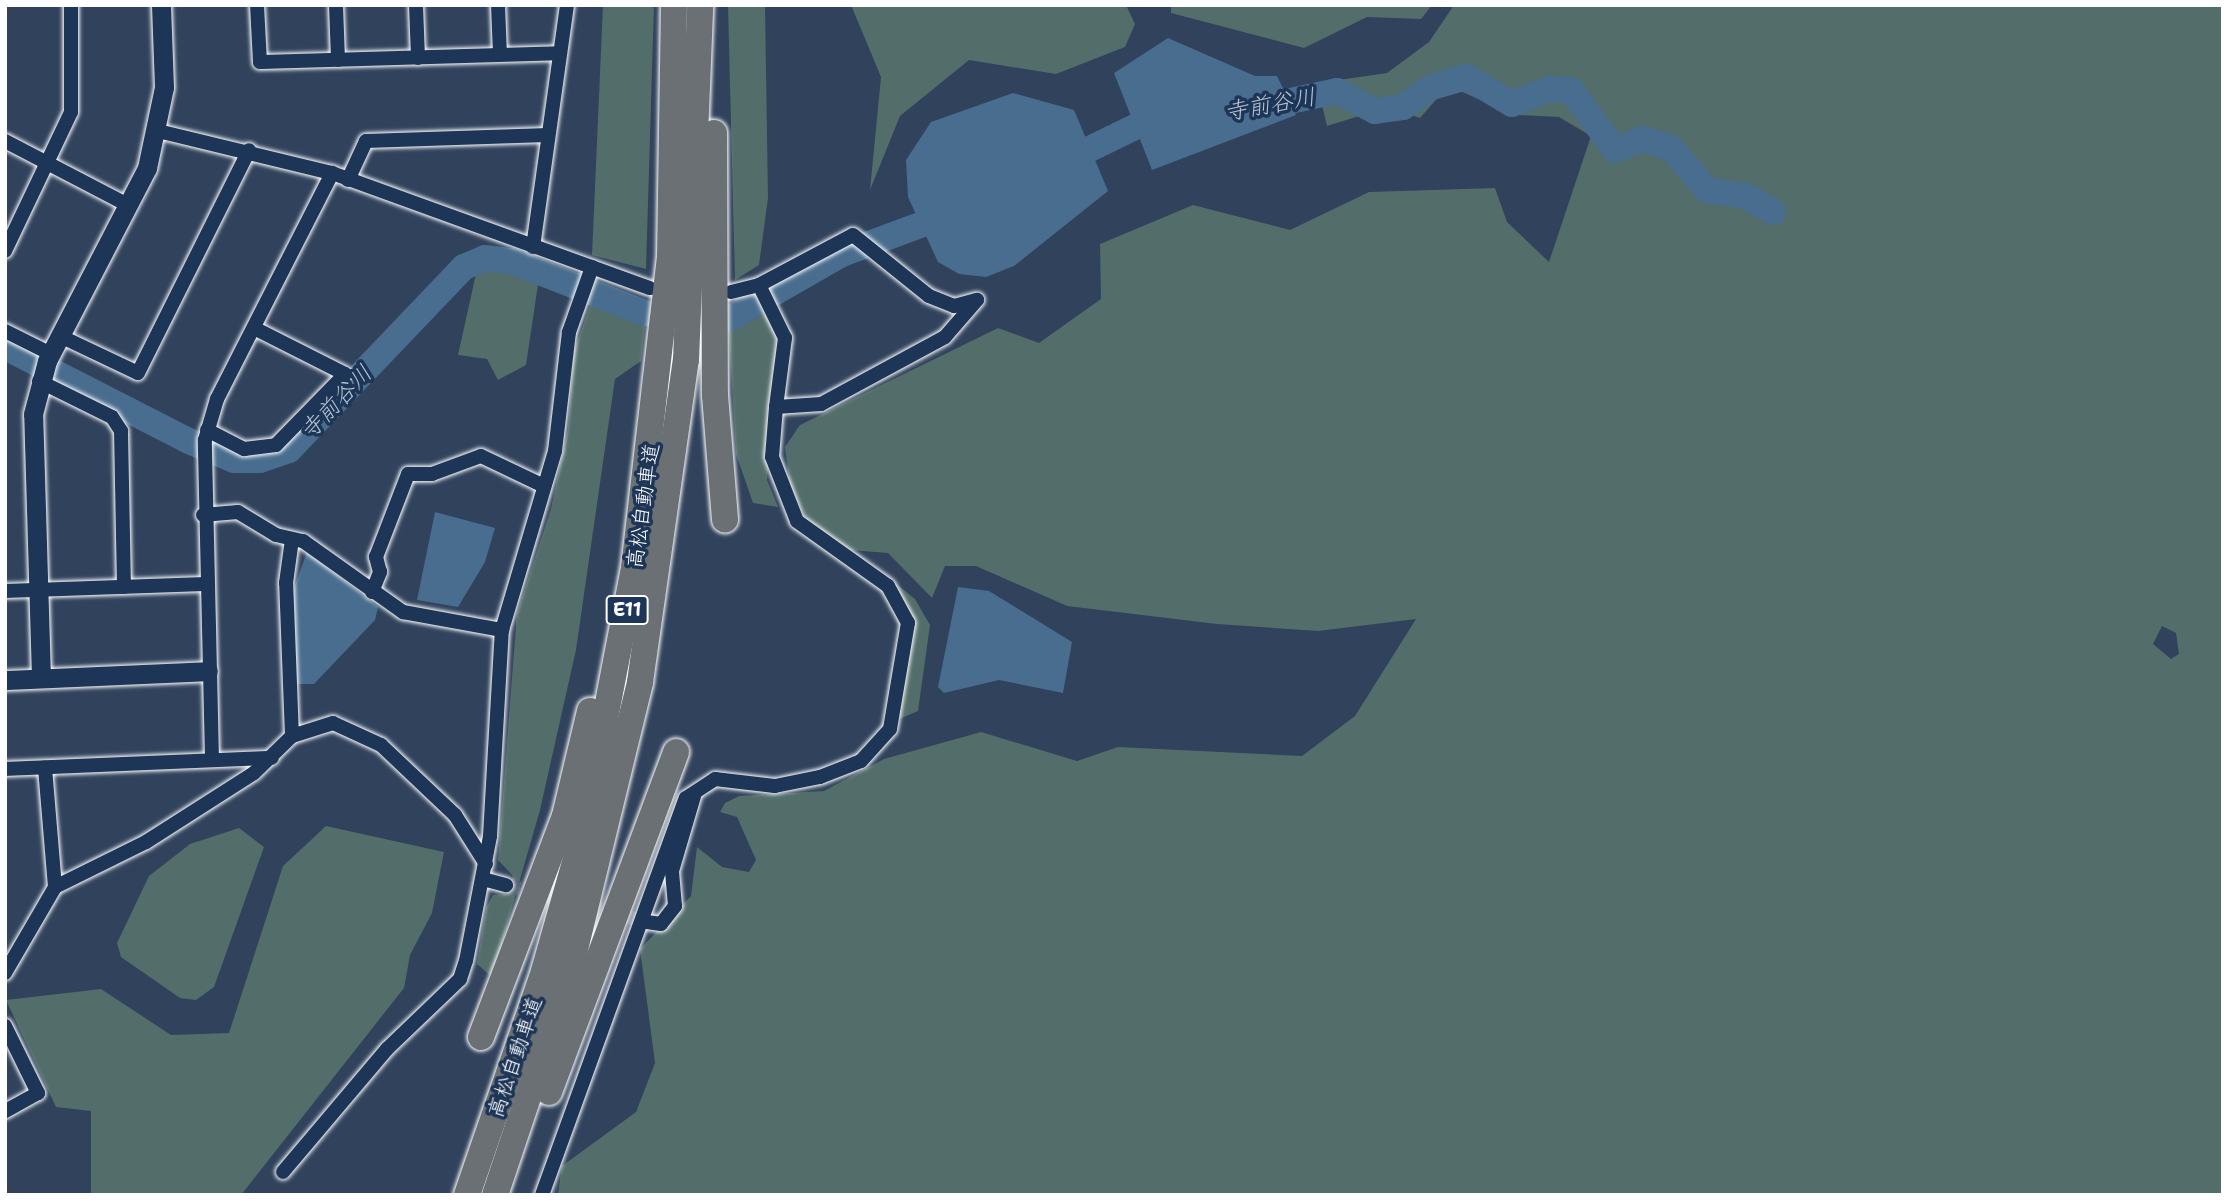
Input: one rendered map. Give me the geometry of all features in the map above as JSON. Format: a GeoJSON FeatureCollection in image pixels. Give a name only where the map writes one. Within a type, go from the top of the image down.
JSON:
{"type":"FeatureCollection","features":[{"type":"Feature","properties":{"kind":"highway","name":"高松自動車道"},"geometry":{"type":"LineString","coordinates":[[467,1195],[544,971],[582,838],[634,568],[670,259],[674,5]]}},
{"type":"Feature","properties":{"kind":"highway","name":"高松自動車道"},"geometry":{"type":"LineString","coordinates":[[495,1195],[568,978],[640,682],[687,360],[700,5]]}},
{"type":"Feature","properties":{"kind":"highway"},"geometry":{"type":"LineString","coordinates":[[707,5],[716,157],[715,395],[725,520]]}},
{"type":"Feature","properties":{"kind":"highway"},"geometry":{"type":"LineString","coordinates":[[481,1037],[565,816],[634,568]]}},
{"type":"Feature","properties":{"kind":"highway"},"geometry":{"type":"LineString","coordinates":[[508,1195],[676,752]]}},
{"type":"Feature","properties":{"kind":"street"},"geometry":{"type":"LineString","coordinates":[[5,251],[50,164],[71,112],[71,5]]}},
{"type":"Feature","properties":{"kind":"street"},"geometry":{"type":"LineString","coordinates":[[41,678],[30,446],[45,368],[128,205],[158,131],[164,87],[161,5]]}},
{"type":"Feature","properties":{"kind":"street"},"geometry":{"type":"LineString","coordinates":[[257,5],[260,62],[560,53]]}},
{"type":"Feature","properties":{"kind":"street"},"geometry":{"type":"LineString","coordinates":[[336,5],[338,60]]}},
{"type":"Feature","properties":{"kind":"street"},"geometry":{"type":"LineString","coordinates":[[416,5],[418,58]]}},
{"type":"Feature","properties":{"kind":"street"},"geometry":{"type":"LineString","coordinates":[[498,5],[500,54]]}},
{"type":"Feature","properties":{"kind":"street"},"geometry":{"type":"LineString","coordinates":[[533,247],[567,5]]}},
{"type":"Feature","properties":{"kind":"street"},"geometry":{"type":"LineString","coordinates":[[158,131],[249,150],[332,173],[533,247],[589,274],[650,288]]}},
{"type":"Feature","properties":{"kind":"street"},"geometry":{"type":"LineString","coordinates":[[348,180],[366,141],[548,135]]}},
{"type":"Feature","properties":{"kind":"street"},"geometry":{"type":"LineString","coordinates":[[5,141],[128,205]]}},
{"type":"Feature","properties":{"kind":"street"},"geometry":{"type":"LineString","coordinates":[[60,336],[138,373],[249,150]]}},
{"type":"Feature","properties":{"kind":"street"},"geometry":{"type":"LineString","coordinates":[[212,759],[203,515],[202,458],[206,435],[254,328],[332,173]]}},
{"type":"Feature","properties":{"kind":"street"},"geometry":{"type":"LineString","coordinates":[[731,292],[764,291],[825,246],[853,236],[929,296],[954,306],[977,300],[945,337],[908,351],[821,404],[776,407]]}},
{"type":"Feature","properties":{"kind":"street"},"geometry":{"type":"LineString","coordinates":[[284,1172],[387,1049],[460,979],[486,864],[502,630],[555,451],[569,332],[589,274]]}},
{"type":"Feature","properties":{"kind":"street"},"geometry":{"type":"LineString","coordinates":[[542,1195],[679,810],[696,789],[715,779],[775,786],[820,777],[861,761],[890,729],[908,623],[888,586],[797,521],[772,457],[785,338],[764,291]]}},
{"type":"Feature","properties":{"kind":"street"},"geometry":{"type":"LineString","coordinates":[[206,435],[244,449],[276,445],[345,374],[254,328]]}},
{"type":"Feature","properties":{"kind":"street"},"geometry":{"type":"LineString","coordinates":[[5,331],[45,368],[113,417],[121,431],[124,587]]}},
{"type":"Feature","properties":{"kind":"street"},"geometry":{"type":"LineString","coordinates":[[372,592],[380,572],[376,557],[408,474],[432,474],[481,456],[544,486]]}},
{"type":"Feature","properties":{"kind":"street"},"geometry":{"type":"LineString","coordinates":[[203,515],[238,513],[292,539],[403,612],[502,630]]}},
{"type":"Feature","properties":{"kind":"street"},"geometry":{"type":"LineString","coordinates":[[292,539],[286,583],[292,736]]}},
{"type":"Feature","properties":{"kind":"street"},"geometry":{"type":"LineString","coordinates":[[5,592],[205,584]]}},
{"type":"Feature","properties":{"kind":"street"},"geometry":{"type":"LineString","coordinates":[[5,680],[208,671]]}},
{"type":"Feature","properties":{"kind":"street"},"geometry":{"type":"LineString","coordinates":[[5,973],[55,887],[146,842],[272,758],[292,736],[333,723],[381,745],[456,815],[486,864]]}},
{"type":"Feature","properties":{"kind":"street"},"geometry":{"type":"LineString","coordinates":[[5,769],[272,758]]}},
{"type":"Feature","properties":{"kind":"street"},"geometry":{"type":"LineString","coordinates":[[45,767],[55,887]]}},
{"type":"Feature","properties":{"kind":"street"},"geometry":{"type":"LineString","coordinates":[[647,922],[661,924],[676,906],[672,871],[696,789]]}},
{"type":"Feature","properties":{"kind":"street"},"geometry":{"type":"LineString","coordinates":[[483,879],[506,885]]}},
{"type":"Feature","properties":{"kind":"street"},"geometry":{"type":"LineString","coordinates":[[5,1026],[38,1093],[5,1111]]}},
{"type":"Feature","properties":{"kind":"green space"},"geometry":{"type":"Polygon","coordinates":[[[603,5],[654,5],[646,269],[592,255],[603,5]]]}},
{"type":"Feature","properties":{"kind":"green space"},"geometry":{"type":"Polygon","coordinates":[[[728,5],[765,5],[768,198],[759,265],[735,280],[728,5]]]}},
{"type":"Feature","properties":{"kind":"green space"},"geometry":{"type":"Polygon","coordinates":[[[851,5],[1126,5],[1135,24],[1125,47],[1056,74],[969,60],[900,116],[870,190],[881,77],[851,5]]]}},
{"type":"Feature","properties":{"kind":"green space"},"geometry":{"type":"Polygon","coordinates":[[[1171,5],[1432,5],[1421,19],[1367,17],[1304,48],[1171,13],[1171,5]]]}},
{"type":"Feature","properties":{"kind":"green space"},"geometry":{"type":"Polygon","coordinates":[[[1454,5],[2223,5],[2223,1195],[558,1195],[562,1166],[636,1112],[655,1063],[640,949],[691,896],[697,847],[722,867],[749,872],[756,860],[737,817],[720,812],[725,803],[739,796],[824,791],[884,759],[981,732],[1077,761],[1118,747],[1302,756],[1355,716],[1416,619],[1318,631],[1217,624],[1067,606],[976,566],[945,566],[932,598],[888,553],[850,550],[808,522],[790,485],[785,447],[800,425],[998,328],[1039,343],[1101,299],[1100,244],[1193,205],[1290,230],[1369,192],[1495,188],[1507,222],[1549,262],[1591,136],[1559,117],[1516,115],[1448,86],[1420,118],[1388,107],[1327,126],[1319,92],[1332,81],[1387,73],[1429,42],[1454,5]],[[2162,626],[2153,644],[2171,659],[2179,654],[2176,633],[2162,626]]]}},
{"type":"Feature","properties":{"kind":"green space"},"geometry":{"type":"Polygon","coordinates":[[[493,264],[539,278],[526,365],[498,380],[487,359],[458,355],[477,269],[493,264]]]}},
{"type":"Feature","properties":{"kind":"green space"},"geometry":{"type":"Polygon","coordinates":[[[591,303],[646,317],[641,361],[615,379],[576,650],[540,810],[492,977],[477,964],[486,908],[493,895],[507,894],[513,876],[498,860],[517,613],[551,509],[568,429],[574,351],[591,303]]]}},
{"type":"Feature","properties":{"kind":"green space"},"geometry":{"type":"Polygon","coordinates":[[[767,312],[778,342],[767,480],[778,507],[753,503],[736,454],[729,333],[767,312]]]}},
{"type":"Feature","properties":{"kind":"green space"},"geometry":{"type":"Polygon","coordinates":[[[890,579],[915,599],[930,625],[918,711],[899,719],[914,626],[890,579]]]}},
{"type":"Feature","properties":{"kind":"green space"},"geometry":{"type":"Polygon","coordinates":[[[326,826],[444,852],[432,913],[410,955],[404,988],[241,1195],[91,1195],[91,1111],[56,1107],[6,1000],[101,989],[171,1035],[229,1033],[283,866],[326,826]]]}},
{"type":"Feature","properties":{"kind":"green space"},"geometry":{"type":"Polygon","coordinates":[[[239,828],[264,847],[214,987],[196,1000],[180,998],[121,957],[117,943],[149,876],[190,844],[239,828]]]}},
{"type":"Feature","properties":{"kind":"water"},"geometry":{"type":"Polygon","coordinates":[[[1168,38],[1255,76],[1277,76],[1296,115],[1152,170],[1114,73],[1168,38]]]}},
{"type":"Feature","properties":{"kind":"water"},"geometry":{"type":"Polygon","coordinates":[[[1013,93],[1074,110],[1108,191],[1014,266],[986,277],[959,274],[938,262],[908,197],[906,160],[931,122],[1013,93]]]}},
{"type":"Feature","properties":{"kind":"water"},"geometry":{"type":"Polygon","coordinates":[[[435,512],[495,528],[485,562],[458,607],[417,600],[435,512]]]}},
{"type":"Feature","properties":{"kind":"water"},"geometry":{"type":"Polygon","coordinates":[[[307,552],[378,607],[375,620],[314,684],[297,684],[294,588],[307,552]]]}},
{"type":"Feature","properties":{"kind":"water"},"geometry":{"type":"Polygon","coordinates":[[[958,587],[989,591],[1072,642],[1063,693],[999,680],[944,693],[938,687],[958,587]]]}},
{"type":"Feature","properties":{"kind":"waterway","name":"寺前谷川"},"geometry":{"type":"LineString","coordinates":[[1257,108],[1337,91],[1375,111],[1403,107],[1432,87],[1467,77],[1512,104],[1549,89],[1571,90],[1615,150],[1642,139],[1671,148],[1707,190],[1746,196],[1773,212]]}},
{"type":"Feature","properties":{"kind":"waterway","name":"寺前谷川"},"geometry":{"type":"LineString","coordinates":[[1061,163],[1141,124],[1167,120]]}},
{"type":"Feature","properties":{"kind":"waterway","name":"寺前谷川"},"geometry":{"type":"LineString","coordinates":[[727,320],[842,254],[953,213]]}},
{"type":"Feature","properties":{"kind":"waterway","name":"寺前谷川"},"geometry":{"type":"LineString","coordinates":[[5,347],[189,441],[234,460],[260,460],[289,450],[464,267],[485,258],[511,261],[645,313]]}},
{"type":"Feature","properties":{"kind":"tunnel"},"geometry":{"type":"LineString","coordinates":[[506,885],[647,922]]}}]}
